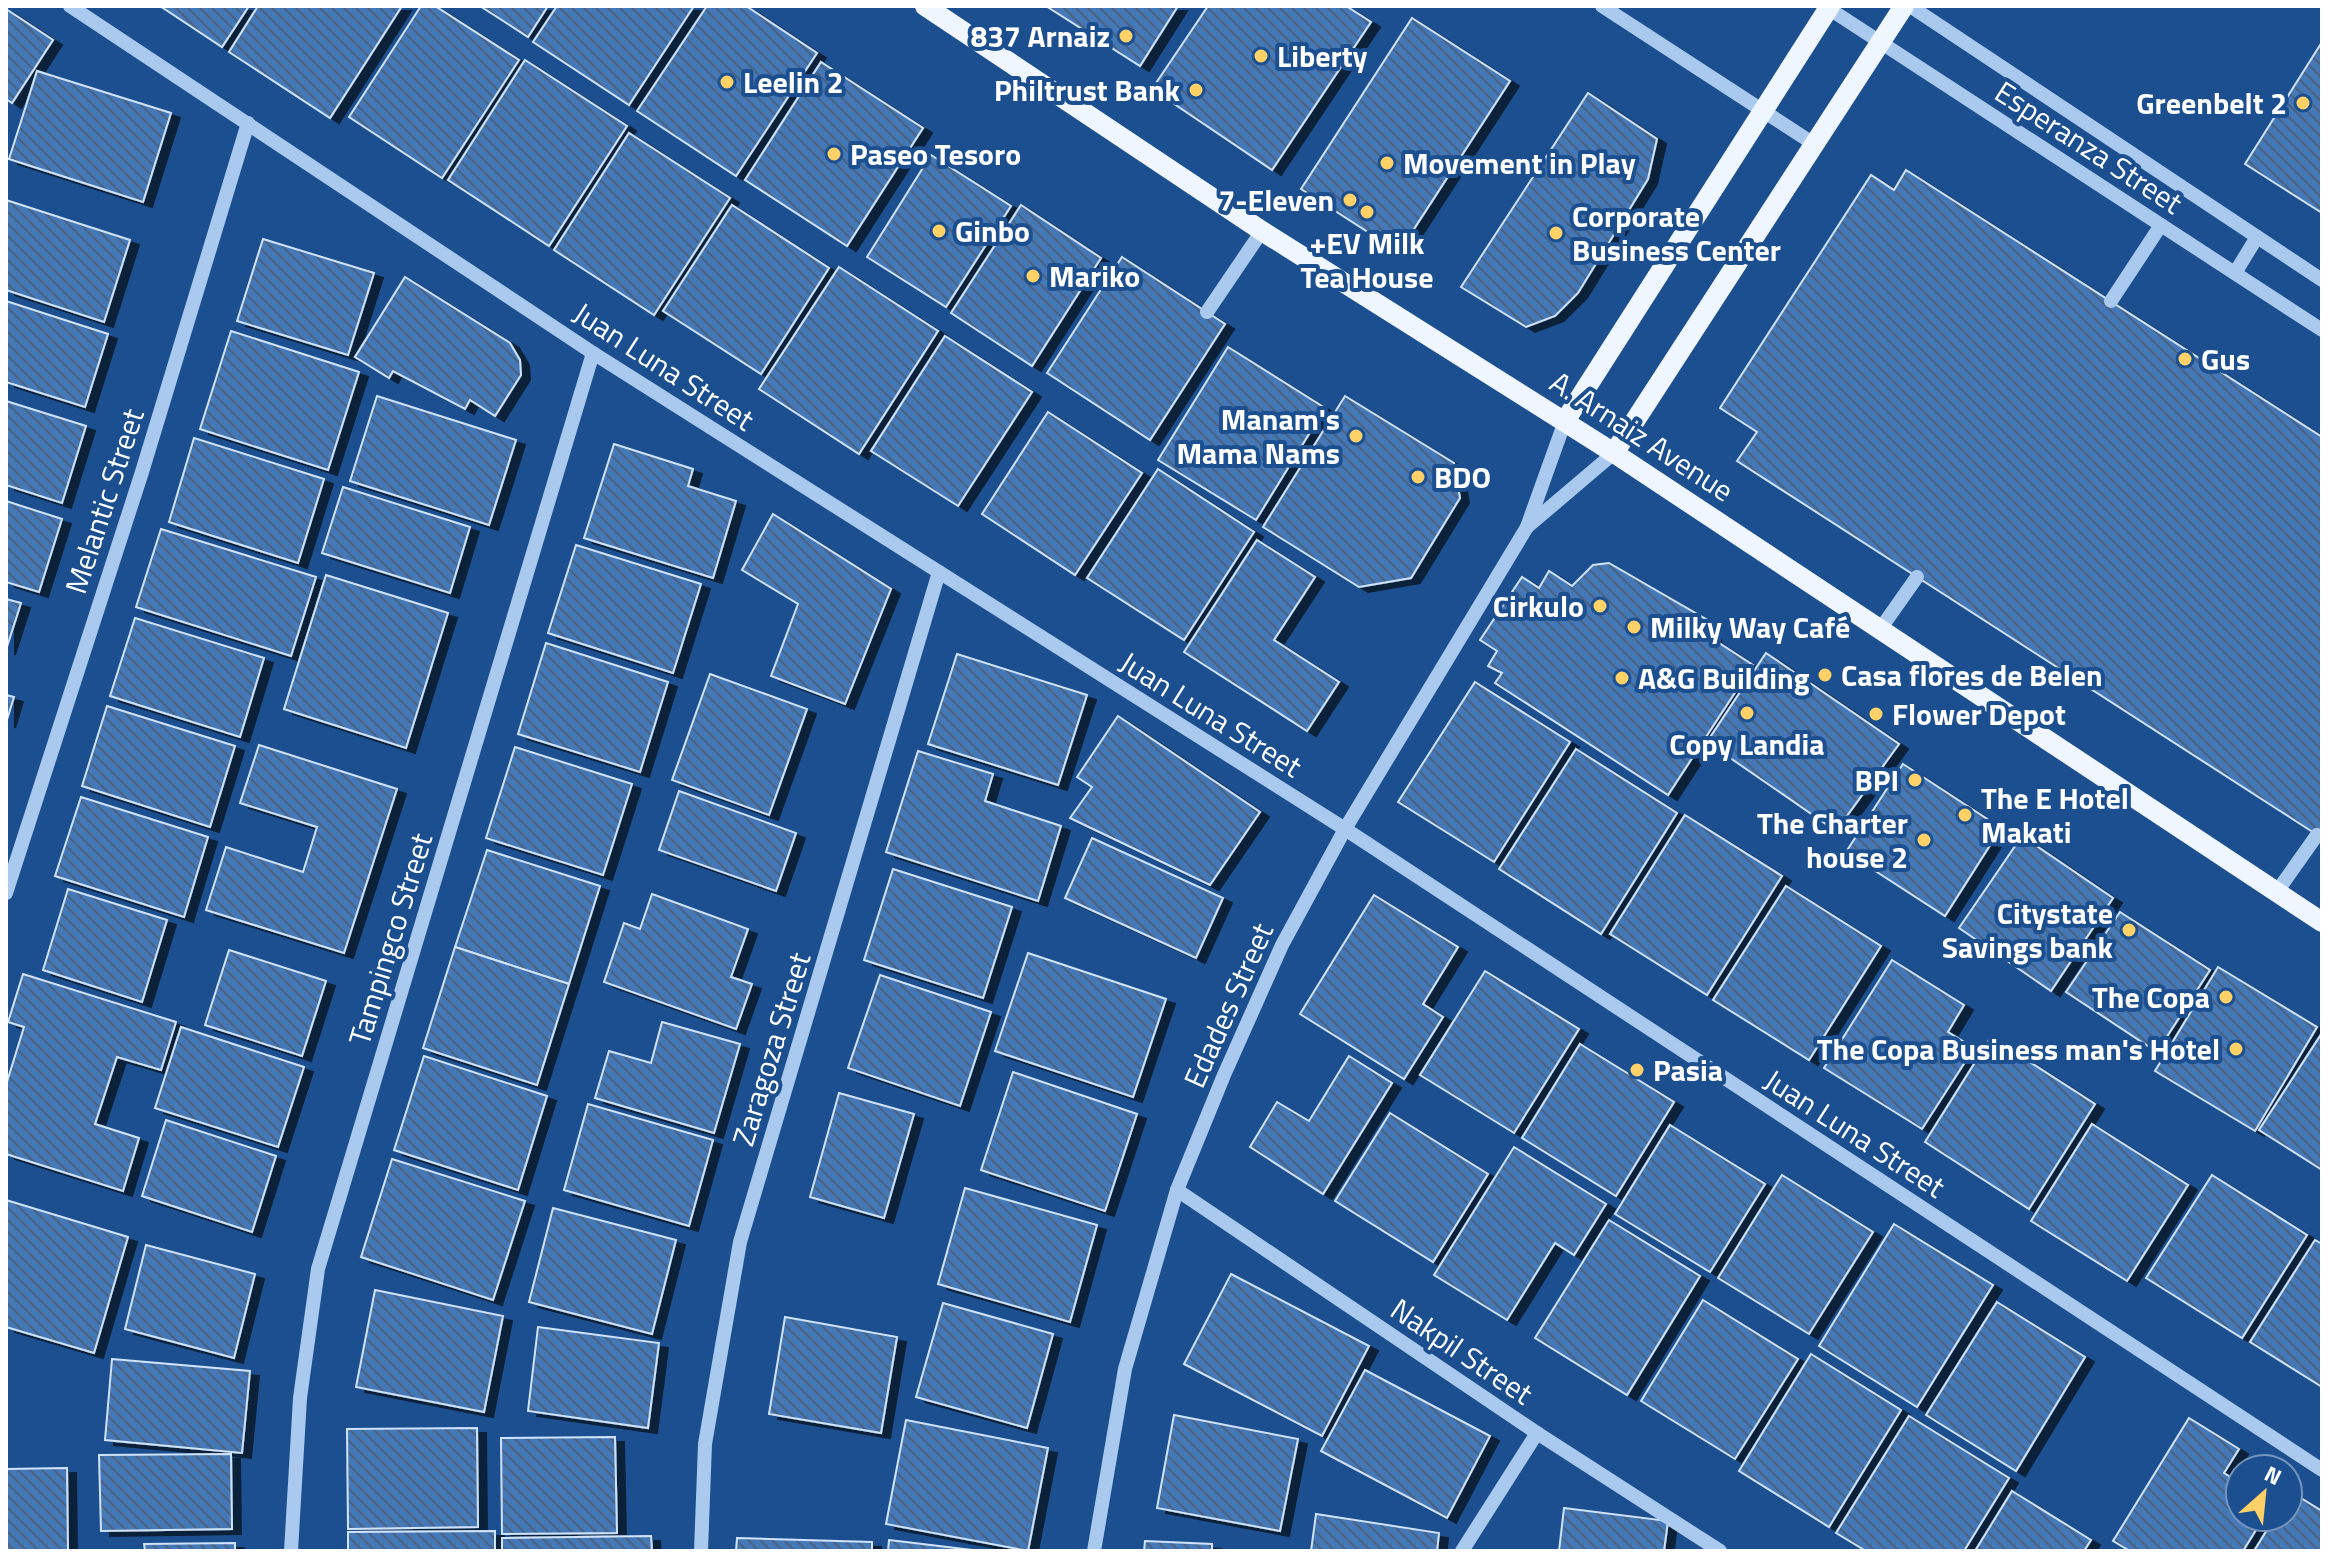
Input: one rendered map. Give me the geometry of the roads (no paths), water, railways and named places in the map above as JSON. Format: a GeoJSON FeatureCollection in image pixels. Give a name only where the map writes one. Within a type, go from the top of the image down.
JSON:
{"type":"FeatureCollection","features":[{"type":"Feature","properties":{"kind":"main road","name":"A. Arnaiz Avenue"},"geometry":{"type":"LineString","coordinates":[[925,6],[1262,231],[1565,421],[1881,628],[2322,922]]}},
{"type":"Feature","properties":{"kind":"main road"},"geometry":{"type":"LineString","coordinates":[[1614,453],[1907,6]]}},
{"type":"Feature","properties":{"kind":"main road"},"geometry":{"type":"LineString","coordinates":[[1565,421],[1829,7]]}},
{"type":"Feature","properties":{"kind":"street","name":"Juan Luna Street"},"geometry":{"type":"LineString","coordinates":[[70,6],[593,353],[1345,829],[2322,1470]]}},
{"type":"Feature","properties":{"kind":"street"},"geometry":{"type":"LineString","coordinates":[[1602,6],[1814,144]]}},
{"type":"Feature","properties":{"kind":"street","name":"Esperanza Street"},"geometry":{"type":"LineString","coordinates":[[1907,6],[2322,280]]}},
{"type":"Feature","properties":{"kind":"street","name":"Esperanza Street"},"geometry":{"type":"LineString","coordinates":[[1829,7],[2322,330]]}},
{"type":"Feature","properties":{"kind":"street","name":"Melantic Street"},"geometry":{"type":"LineString","coordinates":[[6,893],[142,472],[248,123]]}},
{"type":"Feature","properties":{"kind":"street"},"geometry":{"type":"LineString","coordinates":[[2111,301],[2161,225]]}},
{"type":"Feature","properties":{"kind":"street"},"geometry":{"type":"LineString","coordinates":[[1207,312],[1262,231]]}},
{"type":"Feature","properties":{"kind":"street"},"geometry":{"type":"LineString","coordinates":[[2235,273],[2257,237]]}},
{"type":"Feature","properties":{"kind":"street","name":"Tampingco Street"},"geometry":{"type":"LineString","coordinates":[[291,1551],[300,1398],[318,1269],[593,353]]}},
{"type":"Feature","properties":{"kind":"street","name":"Edades Street"},"geometry":{"type":"LineString","coordinates":[[1094,1551],[1125,1369],[1177,1190],[1282,945],[1345,829],[1527,527],[1565,421]]}},
{"type":"Feature","properties":{"kind":"street","name":"Edades Street"},"geometry":{"type":"LineString","coordinates":[[1527,527],[1614,453]]}},
{"type":"Feature","properties":{"kind":"street","name":"Zaragoza Street"},"geometry":{"type":"LineString","coordinates":[[701,1551],[705,1444],[740,1242],[939,572]]}},
{"type":"Feature","properties":{"kind":"street"},"geometry":{"type":"LineString","coordinates":[[1881,628],[1917,577]]}},
{"type":"Feature","properties":{"kind":"street"},"geometry":{"type":"LineString","coordinates":[[2276,893],[2317,835]]}},
{"type":"Feature","properties":{"kind":"street","name":"Nakpil Street"},"geometry":{"type":"LineString","coordinates":[[1177,1190],[1537,1433],[1720,1551]]}},
{"type":"Feature","properties":{"kind":"street"},"geometry":{"type":"LineString","coordinates":[[1462,1551],[1537,1433]]}},
{"type":"Feature","properties":{"kind":"place","name":"837 Arnaiz"},"geometry":{"type":"Point","coordinates":[1126,36]}},
{"type":"Feature","properties":{"kind":"place","name":"Liberty"},"geometry":{"type":"Point","coordinates":[1261,56]}},
{"type":"Feature","properties":{"kind":"place","name":"Leelin 2"},"geometry":{"type":"Point","coordinates":[727,82]}},
{"type":"Feature","properties":{"kind":"place","name":"Philtrust Bank"},"geometry":{"type":"Point","coordinates":[1196,90]}},
{"type":"Feature","properties":{"kind":"place","name":"Greenbelt 2"},"geometry":{"type":"Point","coordinates":[2303,103]}},
{"type":"Feature","properties":{"kind":"place","name":"Paseo Tesoro"},"geometry":{"type":"Point","coordinates":[834,154]}},
{"type":"Feature","properties":{"kind":"place","name":"Movement in Play"},"geometry":{"type":"Point","coordinates":[1387,163]}},
{"type":"Feature","properties":{"kind":"place","name":"7-Eleven"},"geometry":{"type":"Point","coordinates":[1350,200]}},
{"type":"Feature","properties":{"kind":"place","name":"+EV Milk Tea House"},"geometry":{"type":"Point","coordinates":[1367,212]}},
{"type":"Feature","properties":{"kind":"place","name":"Ginbo"},"geometry":{"type":"Point","coordinates":[939,231]}},
{"type":"Feature","properties":{"kind":"place","name":"Corporate Business Center"},"geometry":{"type":"Point","coordinates":[1556,233]}},
{"type":"Feature","properties":{"kind":"place","name":"Mariko"},"geometry":{"type":"Point","coordinates":[1033,276]}},
{"type":"Feature","properties":{"kind":"place","name":"Gus"},"geometry":{"type":"Point","coordinates":[2185,359]}},
{"type":"Feature","properties":{"kind":"place","name":"Manam's Mama Nams"},"geometry":{"type":"Point","coordinates":[1356,436]}},
{"type":"Feature","properties":{"kind":"place","name":"BDO"},"geometry":{"type":"Point","coordinates":[1418,477]}},
{"type":"Feature","properties":{"kind":"place","name":"Cirkulo"},"geometry":{"type":"Point","coordinates":[1600,606]}},
{"type":"Feature","properties":{"kind":"place","name":"Milky Way Café"},"geometry":{"type":"Point","coordinates":[1634,627]}},
{"type":"Feature","properties":{"kind":"place","name":"Casa flores de Belen"},"geometry":{"type":"Point","coordinates":[1825,675]}},
{"type":"Feature","properties":{"kind":"place","name":"A&G Building"},"geometry":{"type":"Point","coordinates":[1622,678]}},
{"type":"Feature","properties":{"kind":"place","name":"Copy Landia"},"geometry":{"type":"Point","coordinates":[1747,713]}},
{"type":"Feature","properties":{"kind":"place","name":"Flower Depot"},"geometry":{"type":"Point","coordinates":[1876,714]}},
{"type":"Feature","properties":{"kind":"place","name":"BPI"},"geometry":{"type":"Point","coordinates":[1915,780]}},
{"type":"Feature","properties":{"kind":"place","name":"The E Hotel Makati"},"geometry":{"type":"Point","coordinates":[1965,815]}},
{"type":"Feature","properties":{"kind":"place","name":"The Charter house 2"},"geometry":{"type":"Point","coordinates":[1924,840]}},
{"type":"Feature","properties":{"kind":"place","name":"Citystate Savings bank"},"geometry":{"type":"Point","coordinates":[2129,930]}},
{"type":"Feature","properties":{"kind":"place","name":"The Copa"},"geometry":{"type":"Point","coordinates":[2226,997]}},
{"type":"Feature","properties":{"kind":"place","name":"The Copa Business man's Hotel"},"geometry":{"type":"Point","coordinates":[2236,1049]}},
{"type":"Feature","properties":{"kind":"place","name":"Pasia"},"geometry":{"type":"Point","coordinates":[1637,1070]}}]}
